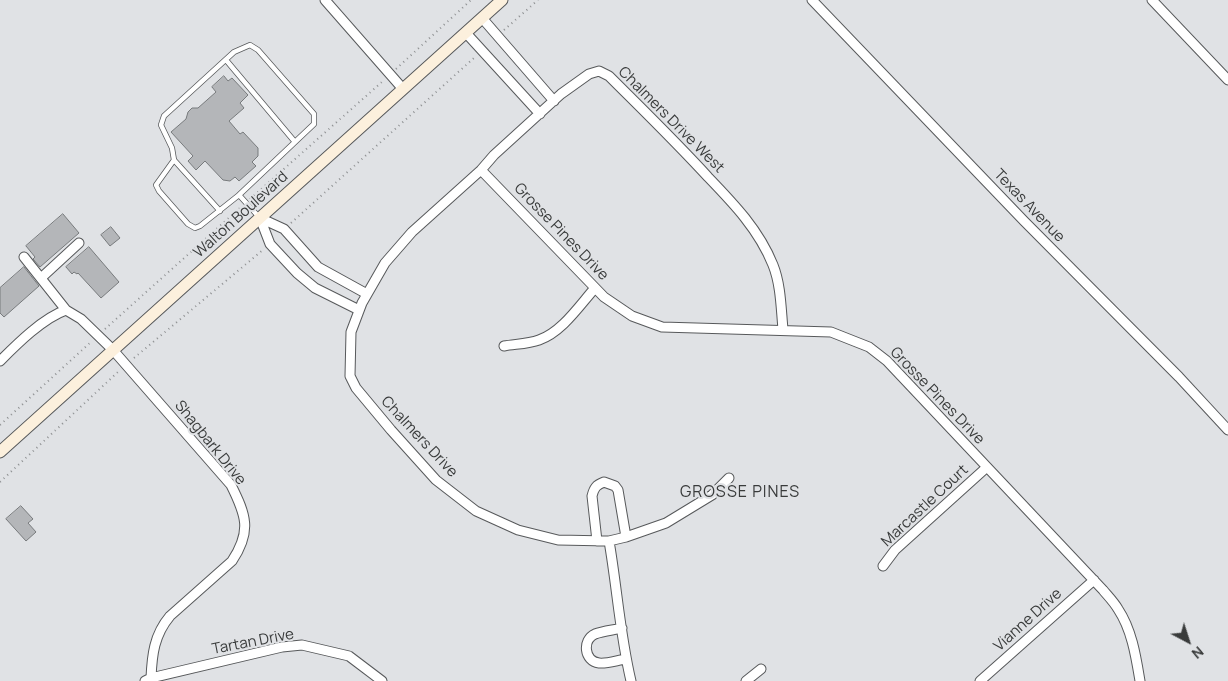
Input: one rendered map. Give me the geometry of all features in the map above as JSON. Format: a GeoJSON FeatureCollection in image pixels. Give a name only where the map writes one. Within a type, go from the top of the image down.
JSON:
{"type":"FeatureCollection","features":[{"type":"Feature","properties":{"kind":"main road","name":"Walton Boulevard"},"geometry":{"type":"LineString","coordinates":[[0,452],[502,0]]}},
{"type":"Feature","properties":{"kind":"street"},"geometry":{"type":"LineString","coordinates":[[325,0],[403,89]]}},
{"type":"Feature","properties":{"kind":"street","name":"Texas Avenue"},"geometry":{"type":"LineString","coordinates":[[812,0],[1024,221],[1179,377],[1228,430]]}},
{"type":"Feature","properties":{"kind":"street"},"geometry":{"type":"LineString","coordinates":[[1152,0],[1228,80]]}},
{"type":"Feature","properties":{"kind":"street"},"geometry":{"type":"LineString","coordinates":[[482,18],[554,101]]}},
{"type":"Feature","properties":{"kind":"street"},"geometry":{"type":"LineString","coordinates":[[466,32],[540,114]]}},
{"type":"Feature","properties":{"kind":"street","name":"Chalmers Drive West"},"geometry":{"type":"LineString","coordinates":[[360,307],[385,263],[412,232],[554,101],[589,74],[599,71],[609,76],[741,212],[761,240],[774,267],[779,290],[783,329]]}},
{"type":"Feature","properties":{"kind":"street","name":"Grosse Pines Drive"},"geometry":{"type":"LineString","coordinates":[[481,170],[538,226],[604,297],[632,316],[662,327],[783,329],[831,332],[869,347],[887,361],[1094,580],[1118,609],[1127,626],[1140,681]]}},
{"type":"Feature","properties":{"kind":"street"},"geometry":{"type":"LineString","coordinates":[[260,218],[284,229],[318,267],[367,294]]}},
{"type":"Feature","properties":{"kind":"street"},"geometry":{"type":"LineString","coordinates":[[260,218],[270,244],[297,274],[315,288],[360,307]]}},
{"type":"Feature","properties":{"kind":"street"},"geometry":{"type":"LineString","coordinates":[[41,278],[79,243]]}},
{"type":"Feature","properties":{"kind":"street","name":"Shagbark Drive"},"geometry":{"type":"LineString","coordinates":[[24,257],[66,310],[80,319],[113,350],[231,485],[242,506],[246,524],[244,538],[239,550],[232,561],[161,626],[152,656],[148,680]]}},
{"type":"Feature","properties":{"kind":"street"},"geometry":{"type":"LineString","coordinates":[[504,346],[538,340],[551,334],[567,320],[595,288]]}},
{"type":"Feature","properties":{"kind":"street","name":"Chalmers Drive"},"geometry":{"type":"LineString","coordinates":[[360,307],[351,332],[350,376],[356,388],[436,480],[476,510],[518,530],[558,540],[609,541],[626,537],[666,524],[712,496],[729,478]]}},
{"type":"Feature","properties":{"kind":"street"},"geometry":{"type":"LineString","coordinates":[[0,361],[44,322],[58,312],[66,310]]}},
{"type":"Feature","properties":{"kind":"street","name":"Marcastle Court"},"geometry":{"type":"LineString","coordinates":[[883,566],[895,550],[987,467]]}},
{"type":"Feature","properties":{"kind":"street"},"geometry":{"type":"LineString","coordinates":[[598,541],[592,496],[598,484],[604,482],[615,486],[618,490],[626,537]]}},
{"type":"Feature","properties":{"kind":"street"},"geometry":{"type":"LineString","coordinates":[[609,541],[626,659],[631,681]]}},
{"type":"Feature","properties":{"kind":"street","name":"Vianne Drive"},"geometry":{"type":"LineString","coordinates":[[980,681],[1094,580]]}},
{"type":"Feature","properties":{"kind":"street"},"geometry":{"type":"LineString","coordinates":[[622,628],[595,634],[588,639],[586,647],[588,655],[593,661],[600,663],[626,659]]}},
{"type":"Feature","properties":{"kind":"street","name":"Tartan Drive"},"geometry":{"type":"LineString","coordinates":[[148,680],[282,647],[302,645],[349,656],[382,681]]}},
{"type":"Feature","properties":{"kind":"street"},"geometry":{"type":"LineString","coordinates":[[746,681],[761,668]]}},
{"type":"Feature","properties":{"kind":"lane"},"geometry":{"type":"LineString","coordinates":[[174,160],[156,185],[188,224],[195,228],[200,226],[220,211],[239,195],[314,124],[314,114],[258,50],[250,45],[234,52],[164,116],[161,125],[172,148],[174,160],[220,211]]}},
{"type":"Feature","properties":{"kind":"lane"},"geometry":{"type":"LineString","coordinates":[[226,60],[295,142]]}},
{"type":"Feature","properties":{"kind":"lane"},"geometry":{"type":"LineString","coordinates":[[239,195],[260,218]]}},
{"type":"Feature","properties":{"kind":"path"},"geometry":{"type":"LineString","coordinates":[[0,425],[471,0]]}},
{"type":"Feature","properties":{"kind":"building"},"geometry":{"type":"Polygon","coordinates":[[[224,76],[228,81],[232,78],[248,95],[240,103],[244,108],[229,121],[240,134],[243,132],[258,148],[258,156],[252,162],[256,166],[239,181],[235,177],[230,181],[223,180],[205,161],[196,170],[188,161],[193,156],[171,132],[186,119],[188,112],[192,108],[198,108],[216,92],[212,87],[224,76]]]}},
{"type":"Feature","properties":{"kind":"building"},"geometry":{"type":"Polygon","coordinates":[[[63,214],[79,233],[40,267],[26,246],[63,214]]]}},
{"type":"Feature","properties":{"kind":"building"},"geometry":{"type":"Polygon","coordinates":[[[111,227],[120,238],[110,246],[101,235],[111,227]]]}},
{"type":"Feature","properties":{"kind":"building"},"geometry":{"type":"Polygon","coordinates":[[[89,247],[119,282],[101,298],[78,273],[74,272],[72,274],[66,267],[89,247]]]}},
{"type":"Feature","properties":{"kind":"building"},"geometry":{"type":"Polygon","coordinates":[[[24,267],[39,286],[4,317],[0,313],[0,288],[24,267]]]}},
{"type":"Feature","properties":{"kind":"building"},"geometry":{"type":"Polygon","coordinates":[[[21,506],[33,519],[28,523],[36,532],[26,541],[6,519],[21,506]]]}},
{"type":"Feature","properties":{"kind":"district","name":"GROSSE PINES"},"geometry":{"type":"Point","coordinates":[740,493]}}]}
